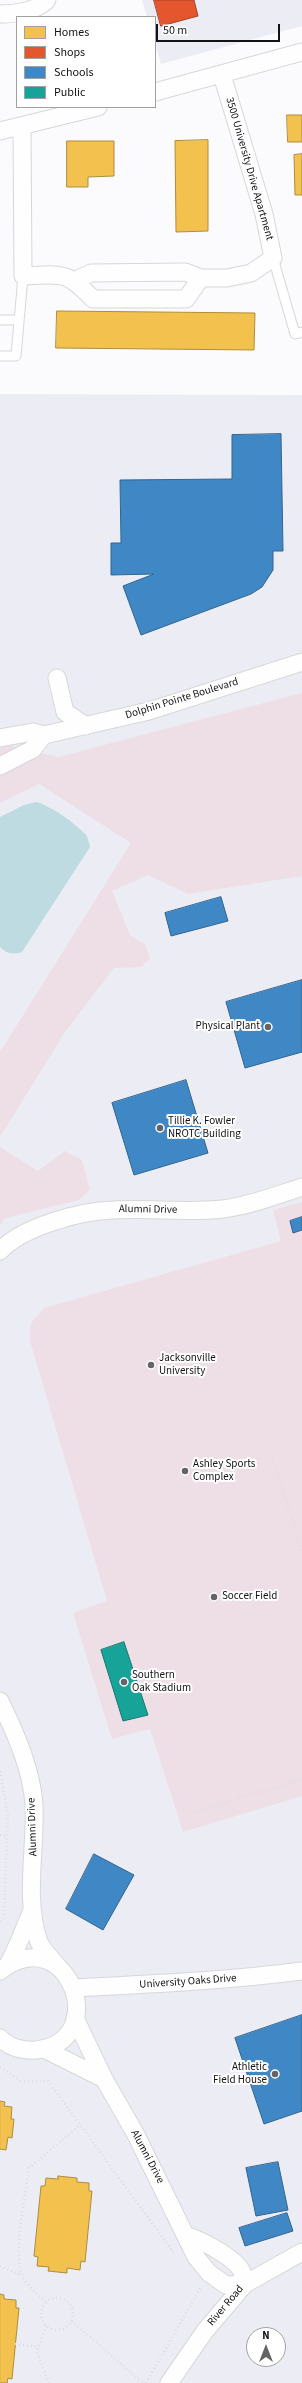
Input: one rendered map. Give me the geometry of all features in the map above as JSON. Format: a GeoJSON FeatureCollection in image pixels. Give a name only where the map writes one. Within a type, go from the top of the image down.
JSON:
{"type":"FeatureCollection","features":[{"type":"Feature","properties":{"kind":"street"},"geometry":{"type":"LineString","coordinates":[[0,14],[10,14],[42,6],[47,0]]}},
{"type":"Feature","properties":{"kind":"street"},"geometry":{"type":"LineString","coordinates":[[156,92],[302,52]]}},
{"type":"Feature","properties":{"kind":"street","name":"3500 University Drive Apartment"},"geometry":{"type":"LineString","coordinates":[[222,75],[264,214],[273,258]]}},
{"type":"Feature","properties":{"kind":"street"},"geometry":{"type":"LineString","coordinates":[[0,131],[94,108]]}},
{"type":"Feature","properties":{"kind":"street"},"geometry":{"type":"LineString","coordinates":[[22,126],[23,276],[66,275],[76,280],[93,299],[186,299],[201,278]]}},
{"type":"Feature","properties":{"kind":"street"},"geometry":{"type":"LineString","coordinates":[[76,280],[91,272],[185,272],[201,278],[227,278],[251,273],[273,258]]}},
{"type":"Feature","properties":{"kind":"street","name":"Dolphin Pointe Boulevard"},"geometry":{"type":"LineString","coordinates":[[0,738],[33,732],[44,735],[149,711],[302,662]]}},
{"type":"Feature","properties":{"kind":"street"},"geometry":{"type":"LineString","coordinates":[[57,678],[65,712],[86,726]]}},
{"type":"Feature","properties":{"kind":"street"},"geometry":{"type":"LineString","coordinates":[[4,764],[33,749],[44,735]]}},
{"type":"Feature","properties":{"kind":"street","name":"Alumni Drive"},"geometry":{"type":"LineString","coordinates":[[0,1251],[23,1234],[42,1225],[87,1214],[111,1210],[193,1211],[225,1209],[302,1187]]}},
{"type":"Feature","properties":{"kind":"street","name":"Alumni Drive"},"geometry":{"type":"LineString","coordinates":[[0,1701],[11,1724],[28,1774],[34,1804],[32,1910],[40,1943],[59,1968],[68,1977],[74,1988]]}},
{"type":"Feature","properties":{"kind":"street","name":"Alumni Drive"},"geometry":{"type":"LineString","coordinates":[[4,1968],[20,1942],[32,1910]]}},
{"type":"Feature","properties":{"kind":"street"},"geometry":{"type":"LineString","coordinates":[[4,1968],[22,1960],[36,1959],[49,1962],[59,1968]]}},
{"type":"Feature","properties":{"kind":"street","name":"University Oaks Drive"},"geometry":{"type":"LineString","coordinates":[[74,1988],[260,1977],[302,1970]]}},
{"type":"Feature","properties":{"kind":"street"},"geometry":{"type":"LineString","coordinates":[[0,2038],[15,2048],[29,2051],[44,2049],[59,2042],[68,2032],[75,2018],[77,2003],[74,1988]]}},
{"type":"Feature","properties":{"kind":"street","name":"Alumni Drive"},"geometry":{"type":"LineString","coordinates":[[75,2018],[104,2079],[135,2133],[188,2236],[196,2257],[209,2273],[226,2285],[245,2284]]}},
{"type":"Feature","properties":{"kind":"street"},"geometry":{"type":"LineString","coordinates":[[44,2049],[104,2079]]}},
{"type":"Feature","properties":{"kind":"street"},"geometry":{"type":"LineString","coordinates":[[188,2236],[206,2242],[242,2270],[245,2284]]}},
{"type":"Feature","properties":{"kind":"street","name":"River Road"},"geometry":{"type":"LineString","coordinates":[[169,2383],[205,2331],[245,2284],[302,2252]]}},
{"type":"Feature","properties":{"kind":"lane"},"geometry":{"type":"LineString","coordinates":[[273,258],[295,334],[302,332]]}},
{"type":"Feature","properties":{"kind":"lane"},"geometry":{"type":"LineString","coordinates":[[0,356],[16,356],[23,276]]}},
{"type":"Feature","properties":{"kind":"lane"},"geometry":{"type":"LineString","coordinates":[[0,320],[20,320]]}},
{"type":"Feature","properties":{"kind":"path"},"geometry":{"type":"LineString","coordinates":[[271,1454],[302,1552]]}},
{"type":"Feature","properties":{"kind":"path"},"geometry":{"type":"LineString","coordinates":[[0,1771],[8,1815],[4,1918],[0,1922]]}},
{"type":"Feature","properties":{"kind":"path"},"geometry":{"type":"LineString","coordinates":[[193,1813],[302,1779]]}},
{"type":"Feature","properties":{"kind":"path"},"geometry":{"type":"LineString","coordinates":[[0,1836],[8,1836]]}},
{"type":"Feature","properties":{"kind":"path"},"geometry":{"type":"LineString","coordinates":[[0,2067],[21,2081],[48,2081],[178,2258]]}},
{"type":"Feature","properties":{"kind":"path"},"geometry":{"type":"LineString","coordinates":[[46,2302],[29,2287],[22,2275],[18,2251],[29,2168],[80,2125]]}},
{"type":"Feature","properties":{"kind":"path"},"geometry":{"type":"LineString","coordinates":[[0,2266],[22,2275]]}},
{"type":"Feature","properties":{"kind":"path"},"geometry":{"type":"LineString","coordinates":[[72,2321],[145,2383],[202,2288],[197,2282]]}},
{"type":"Feature","properties":{"kind":"path"},"geometry":{"type":"LineString","coordinates":[[46,2326],[60,2330],[72,2321],[74,2310],[67,2300],[56,2297],[46,2302],[41,2311],[46,2326],[38,2347],[40,2363],[48,2383]]}},
{"type":"Feature","properties":{"kind":"path"},"geometry":{"type":"LineString","coordinates":[[15,2344],[38,2347]]}},
{"type":"Feature","properties":{"kind":"shaded area"},"geometry":{"type":"Polygon","coordinates":[[[142,0],[302,0],[302,26],[161,64],[156,46],[156,16],[147,16],[142,0]]]}},
{"type":"Feature","properties":{"kind":"shaded area","name":"Jacksonville University"},"geometry":{"type":"Polygon","coordinates":[[[0,394],[302,395],[302,2383],[0,2383],[0,394]]]}},
{"type":"Feature","properties":{"kind":"shaded area"},"geometry":{"type":"Polygon","coordinates":[[[302,693],[302,876],[188,894],[148,875],[112,891],[130,935],[145,944],[150,959],[141,967],[114,968],[65,1032],[0,1137],[0,1052],[131,843],[39,784],[0,803],[0,743],[58,757],[302,693]]]}},
{"type":"Feature","properties":{"kind":"shaded area"},"geometry":{"type":"Polygon","coordinates":[[[0,1147],[38,1171],[65,1151],[82,1160],[90,1190],[79,1200],[5,1218],[0,1225],[0,1147]]]}},
{"type":"Feature","properties":{"kind":"shaded area","name":"Ashley Sports Complex"},"geometry":{"type":"Polygon","coordinates":[[[302,1202],[302,1796],[183,1832],[150,1729],[112,1739],[73,1613],[107,1601],[30,1341],[31,1323],[44,1308],[281,1241],[273,1210],[302,1202]]]}},
{"type":"Feature","properties":{"kind":"water"},"geometry":{"type":"Polygon","coordinates":[[[36,802],[55,811],[76,826],[86,835],[90,847],[22,952],[10,953],[0,947],[0,817],[24,805],[36,802]]]}},
{"type":"Feature","properties":{"kind":"building: Homes"},"geometry":{"type":"Polygon","coordinates":[[[287,115],[302,115],[302,142],[288,142],[287,115]]]}},
{"type":"Feature","properties":{"kind":"building: Homes"},"geometry":{"type":"Polygon","coordinates":[[[208,140],[208,231],[176,232],[175,141],[208,140]]]}},
{"type":"Feature","properties":{"kind":"building: Homes"},"geometry":{"type":"Polygon","coordinates":[[[67,141],[114,141],[114,176],[88,177],[88,187],[67,187],[67,141]]]}},
{"type":"Feature","properties":{"kind":"building: Homes"},"geometry":{"type":"Polygon","coordinates":[[[302,154],[302,195],[295,195],[294,155],[302,154]]]}},
{"type":"Feature","properties":{"kind":"building: Homes"},"geometry":{"type":"Polygon","coordinates":[[[57,311],[255,313],[254,350],[56,348],[57,311]]]}},
{"type":"Feature","properties":{"kind":"building: Homes"},"geometry":{"type":"Polygon","coordinates":[[[0,2101],[5,2102],[4,2106],[12,2107],[11,2119],[14,2119],[12,2138],[8,2137],[6,2150],[0,2149],[0,2101]]]}},
{"type":"Feature","properties":{"kind":"building: Homes"},"geometry":{"type":"Polygon","coordinates":[[[58,2176],[77,2178],[77,2182],[89,2183],[89,2191],[92,2191],[85,2262],[81,2261],[80,2270],[67,2268],[67,2273],[48,2271],[49,2267],[37,2266],[38,2257],[34,2256],[41,2186],[45,2186],[46,2178],[58,2179],[58,2176]]]}},
{"type":"Feature","properties":{"kind":"building: Homes"},"geometry":{"type":"Polygon","coordinates":[[[0,2294],[4,2295],[4,2299],[16,2300],[16,2308],[19,2308],[12,2379],[8,2378],[7,2383],[0,2383],[0,2294]]]}},
{"type":"Feature","properties":{"kind":"building: Shops"},"geometry":{"type":"Polygon","coordinates":[[[154,0],[194,0],[198,16],[161,26],[154,0]]]}},
{"type":"Feature","properties":{"kind":"building: Schools"},"geometry":{"type":"Polygon","coordinates":[[[281,434],[283,551],[273,551],[273,570],[262,587],[251,594],[141,635],[123,586],[154,574],[111,575],[111,543],[121,543],[120,480],[232,479],[232,435],[281,434]]]}},
{"type":"Feature","properties":{"kind":"building: Schools"},"geometry":{"type":"Polygon","coordinates":[[[221,897],[228,921],[171,936],[165,913],[221,897]]]}},
{"type":"Feature","properties":{"kind":"building: Schools","name":"Physical Plant"},"geometry":{"type":"Polygon","coordinates":[[[302,980],[302,1052],[245,1068],[226,1002],[302,980]]]}},
{"type":"Feature","properties":{"kind":"building: Schools","name":"Tillie K. Fowler NROTC Building"},"geometry":{"type":"Polygon","coordinates":[[[186,1080],[208,1153],[134,1175],[112,1103],[186,1080]]]}},
{"type":"Feature","properties":{"kind":"building: Schools"},"geometry":{"type":"Polygon","coordinates":[[[302,1217],[302,1230],[293,1233],[290,1221],[302,1217]]]}},
{"type":"Feature","properties":{"kind":"building: Schools"},"geometry":{"type":"Polygon","coordinates":[[[94,1854],[134,1875],[103,1930],[66,1909],[94,1854]]]}},
{"type":"Feature","properties":{"kind":"building: Schools","name":"Athletic Field House"},"geometry":{"type":"Polygon","coordinates":[[[302,2015],[302,2111],[264,2124],[235,2038],[302,2015]]]}},
{"type":"Feature","properties":{"kind":"building: Schools"},"geometry":{"type":"Polygon","coordinates":[[[278,2162],[288,2210],[256,2216],[246,2168],[278,2162]]]}},
{"type":"Feature","properties":{"kind":"building: Schools"},"geometry":{"type":"Polygon","coordinates":[[[287,2213],[293,2231],[245,2246],[239,2228],[287,2213]]]}},
{"type":"Feature","properties":{"kind":"building: Public","name":"Southern Oak Stadium"},"geometry":{"type":"Polygon","coordinates":[[[124,1642],[148,1715],[123,1721],[101,1650],[124,1642]]]}},
{"type":"Feature","properties":{"kind":"place","name":"Physical Plant"},"geometry":{"type":"Point","coordinates":[268,1027]}},
{"type":"Feature","properties":{"kind":"place","name":"Tillie K. Fowler NROTC Building"},"geometry":{"type":"Point","coordinates":[160,1128]}},
{"type":"Feature","properties":{"kind":"place","name":"Jacksonville University"},"geometry":{"type":"Point","coordinates":[151,1365]}},
{"type":"Feature","properties":{"kind":"place","name":"Ashley Sports Complex"},"geometry":{"type":"Point","coordinates":[185,1471]}},
{"type":"Feature","properties":{"kind":"place","name":"Soccer Field"},"geometry":{"type":"Point","coordinates":[214,1597]}},
{"type":"Feature","properties":{"kind":"place","name":"Southern Oak Stadium"},"geometry":{"type":"Point","coordinates":[124,1682]}},
{"type":"Feature","properties":{"kind":"place","name":"Athletic Field House"},"geometry":{"type":"Point","coordinates":[275,2074]}}]}
